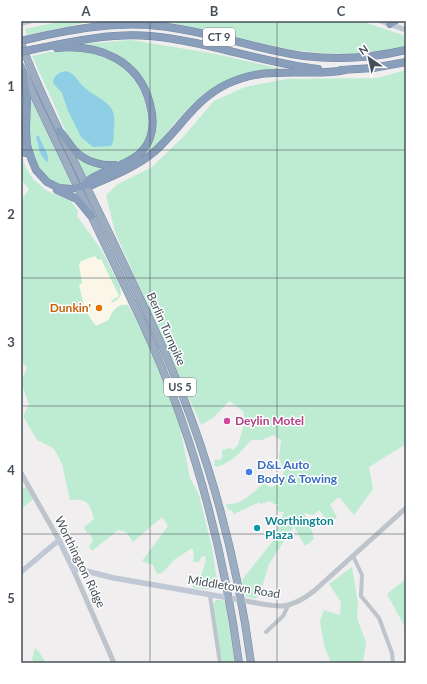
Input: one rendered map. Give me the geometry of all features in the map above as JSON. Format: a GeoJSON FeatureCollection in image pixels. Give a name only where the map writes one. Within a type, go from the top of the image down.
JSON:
{"type":"FeatureCollection","features":[{"type":"Feature","properties":{"kind":"highway","name":"CT 9"},"geometry":{"type":"LineString","coordinates":[[21,42],[32,38],[92,26],[142,24],[180,29],[312,57],[356,58],[406,50]]}},
{"type":"Feature","properties":{"kind":"highway","name":"CT 9"},"geometry":{"type":"LineString","coordinates":[[21,52],[95,37],[121,35],[148,36],[184,41],[292,65],[324,69],[345,70],[380,67],[406,62]]}},
{"type":"Feature","properties":{"kind":"highway","name":"Berlin Turnpike"},"geometry":{"type":"LineString","coordinates":[[21,42],[37,82],[150,319],[187,406],[206,459],[221,509],[242,600],[251,663]]}},
{"type":"Feature","properties":{"kind":"highway"},"geometry":{"type":"LineString","coordinates":[[21,142],[27,158],[42,178],[53,185],[65,189],[78,188],[85,185],[90,179],[121,165],[142,152],[152,131],[153,118],[150,102],[140,82],[124,64],[104,52],[81,48],[38,48]]}},
{"type":"Feature","properties":{"kind":"highway","name":"Berlin Turnpike"},"geometry":{"type":"LineString","coordinates":[[22,70],[150,340],[178,409],[201,480],[219,552],[229,598],[239,663]]}},
{"type":"Feature","properties":{"kind":"highway"},"geometry":{"type":"LineString","coordinates":[[22,70],[27,98],[27,142],[29,154],[34,166]]}},
{"type":"Feature","properties":{"kind":"highway"},"geometry":{"type":"LineString","coordinates":[[85,185],[90,186],[95,184],[147,157],[160,146],[198,104],[214,92],[232,82],[250,76],[267,73],[329,72],[345,70]]}},
{"type":"Feature","properties":{"kind":"highway"},"geometry":{"type":"LineString","coordinates":[[60,131],[74,150],[84,158],[101,165],[121,165]]}},
{"type":"Feature","properties":{"kind":"highway"},"geometry":{"type":"LineString","coordinates":[[53,185],[58,191],[77,199],[91,216]]}},
{"type":"Feature","properties":{"kind":"main road"},"geometry":{"type":"LineString","coordinates":[[381,21],[393,23],[406,30]]}},
{"type":"Feature","properties":{"kind":"main road"},"geometry":{"type":"LineString","coordinates":[[21,572],[59,540]]}},
{"type":"Feature","properties":{"kind":"main road","name":"Worthington Ridge"},"geometry":{"type":"LineString","coordinates":[[59,540],[73,569]]}},
{"type":"Feature","properties":{"kind":"main road","name":"Middletown Road"},"geometry":{"type":"LineString","coordinates":[[73,569],[210,596],[242,600]]}},
{"type":"Feature","properties":{"kind":"street","name":"Worthington Ridge"},"geometry":{"type":"LineString","coordinates":[[21,473],[59,540]]}},
{"type":"Feature","properties":{"kind":"street","name":"Middletown Road"},"geometry":{"type":"LineString","coordinates":[[242,600],[275,606],[288,606],[297,603],[308,596],[406,508]]}},
{"type":"Feature","properties":{"kind":"street"},"geometry":{"type":"LineString","coordinates":[[353,556],[362,575],[361,596],[379,618],[392,653],[393,663]]}},
{"type":"Feature","properties":{"kind":"street","name":"Worthington Ridge"},"geometry":{"type":"LineString","coordinates":[[73,569],[114,663]]}},
{"type":"Feature","properties":{"kind":"street"},"geometry":{"type":"LineString","coordinates":[[210,596],[220,663]]}},
{"type":"Feature","properties":{"kind":"street"},"geometry":{"type":"LineString","coordinates":[[266,632],[283,616],[288,606]]}},
{"type":"Feature","properties":{"kind":"shaded area"},"geometry":{"type":"Polygon","coordinates":[[[101,249],[118,280],[128,305],[124,305],[112,312],[109,320],[95,326],[88,317],[83,303],[79,284],[81,283],[79,265],[81,261],[86,260],[101,249]]]}},
{"type":"Feature","properties":{"kind":"green space"},"geometry":{"type":"Polygon","coordinates":[[[63,21],[107,21],[88,22],[27,35],[25,29],[63,21]]]}},
{"type":"Feature","properties":{"kind":"green space"},"geometry":{"type":"Polygon","coordinates":[[[157,21],[361,21],[406,36],[406,46],[383,51],[351,54],[321,53],[293,50],[157,21]]]}},
{"type":"Feature","properties":{"kind":"green space"},"geometry":{"type":"Polygon","coordinates":[[[131,40],[216,54],[290,71],[221,84],[195,102],[173,125],[154,149],[143,156],[154,139],[156,122],[154,104],[121,58],[108,51],[83,46],[82,44],[131,40]]]}},
{"type":"Feature","properties":{"kind":"green space"},"geometry":{"type":"Polygon","coordinates":[[[82,50],[101,54],[120,65],[134,79],[139,87],[146,105],[149,125],[145,142],[139,151],[131,157],[112,162],[102,161],[83,153],[75,146],[65,129],[32,56],[49,52],[82,50]]]}},
{"type":"Feature","properties":{"kind":"green space"},"geometry":{"type":"Polygon","coordinates":[[[406,70],[406,444],[369,467],[373,489],[354,515],[340,498],[337,498],[330,505],[337,517],[330,524],[319,510],[313,515],[304,513],[310,524],[314,539],[305,546],[294,526],[269,564],[262,587],[256,599],[247,597],[245,595],[242,580],[272,542],[284,512],[279,512],[276,508],[279,504],[274,504],[270,501],[260,504],[259,502],[234,514],[227,508],[226,504],[241,501],[263,484],[271,487],[281,483],[284,470],[279,458],[281,440],[273,435],[262,440],[251,440],[232,459],[217,467],[214,465],[215,459],[219,460],[222,458],[222,450],[230,448],[233,450],[238,445],[245,421],[243,411],[229,401],[214,417],[201,425],[115,232],[106,195],[118,184],[152,167],[183,137],[214,101],[245,87],[286,79],[377,78],[406,70]]]}},
{"type":"Feature","properties":{"kind":"green space"},"geometry":{"type":"Polygon","coordinates":[[[30,97],[71,183],[70,186],[60,185],[50,180],[36,163],[32,153],[29,131],[30,97]]]}},
{"type":"Feature","properties":{"kind":"green space"},"geometry":{"type":"Polygon","coordinates":[[[74,153],[104,167],[105,168],[86,177],[74,153]]]}},
{"type":"Feature","properties":{"kind":"green space"},"geometry":{"type":"Polygon","coordinates":[[[21,155],[26,168],[33,179],[47,191],[71,201],[78,211],[77,216],[101,249],[120,286],[121,295],[112,303],[111,301],[119,296],[101,259],[98,260],[95,256],[81,261],[79,265],[82,283],[79,284],[81,295],[84,306],[92,321],[96,326],[109,320],[113,311],[118,306],[128,305],[145,336],[179,423],[190,478],[199,495],[212,548],[218,587],[215,590],[193,588],[193,584],[200,583],[206,557],[202,556],[199,562],[193,562],[194,553],[192,548],[174,560],[162,573],[157,574],[153,565],[142,561],[168,526],[162,517],[133,542],[126,532],[118,530],[92,551],[89,546],[93,541],[91,534],[87,533],[84,527],[94,519],[89,505],[81,500],[70,500],[62,464],[57,454],[53,448],[37,440],[23,416],[29,405],[21,382],[27,367],[21,361],[21,200],[29,189],[21,180],[21,155]]]}},
{"type":"Feature","properties":{"kind":"green space"},"geometry":{"type":"Polygon","coordinates":[[[30,484],[36,497],[21,509],[21,490],[30,484]]]}},
{"type":"Feature","properties":{"kind":"green space"},"geometry":{"type":"Polygon","coordinates":[[[352,567],[358,604],[357,618],[366,642],[363,663],[331,663],[324,645],[320,621],[324,610],[340,615],[341,602],[329,584],[352,567]]]}},
{"type":"Feature","properties":{"kind":"green space"},"geometry":{"type":"Polygon","coordinates":[[[406,579],[406,629],[387,594],[406,579]]]}},
{"type":"Feature","properties":{"kind":"green space"},"geometry":{"type":"Polygon","coordinates":[[[216,600],[222,600],[225,602],[235,663],[222,663],[213,606],[216,600]]]}},
{"type":"Feature","properties":{"kind":"green space"},"geometry":{"type":"Polygon","coordinates":[[[35,648],[46,663],[34,663],[32,659],[35,648]]]}},
{"type":"Feature","properties":{"kind":"water"},"geometry":{"type":"Polygon","coordinates":[[[66,71],[72,74],[90,92],[106,103],[113,112],[113,140],[111,146],[93,147],[81,137],[68,111],[62,93],[53,83],[54,78],[57,75],[66,71]]]}},
{"type":"Feature","properties":{"kind":"water"},"geometry":{"type":"Polygon","coordinates":[[[38,135],[47,152],[48,162],[43,158],[40,151],[36,137],[38,135]]]}},
{"type":"Feature","properties":{"kind":"place","name":"Dunkin'"},"geometry":{"type":"Point","coordinates":[99,308]}},
{"type":"Feature","properties":{"kind":"place","name":"Deylin Motel"},"geometry":{"type":"Point","coordinates":[227,421]}},
{"type":"Feature","properties":{"kind":"place","name":"D&L Auto Body & Towing"},"geometry":{"type":"Point","coordinates":[249,472]}},
{"type":"Feature","properties":{"kind":"place","name":"Worthington Plaza"},"geometry":{"type":"Point","coordinates":[257,528]}}]}
